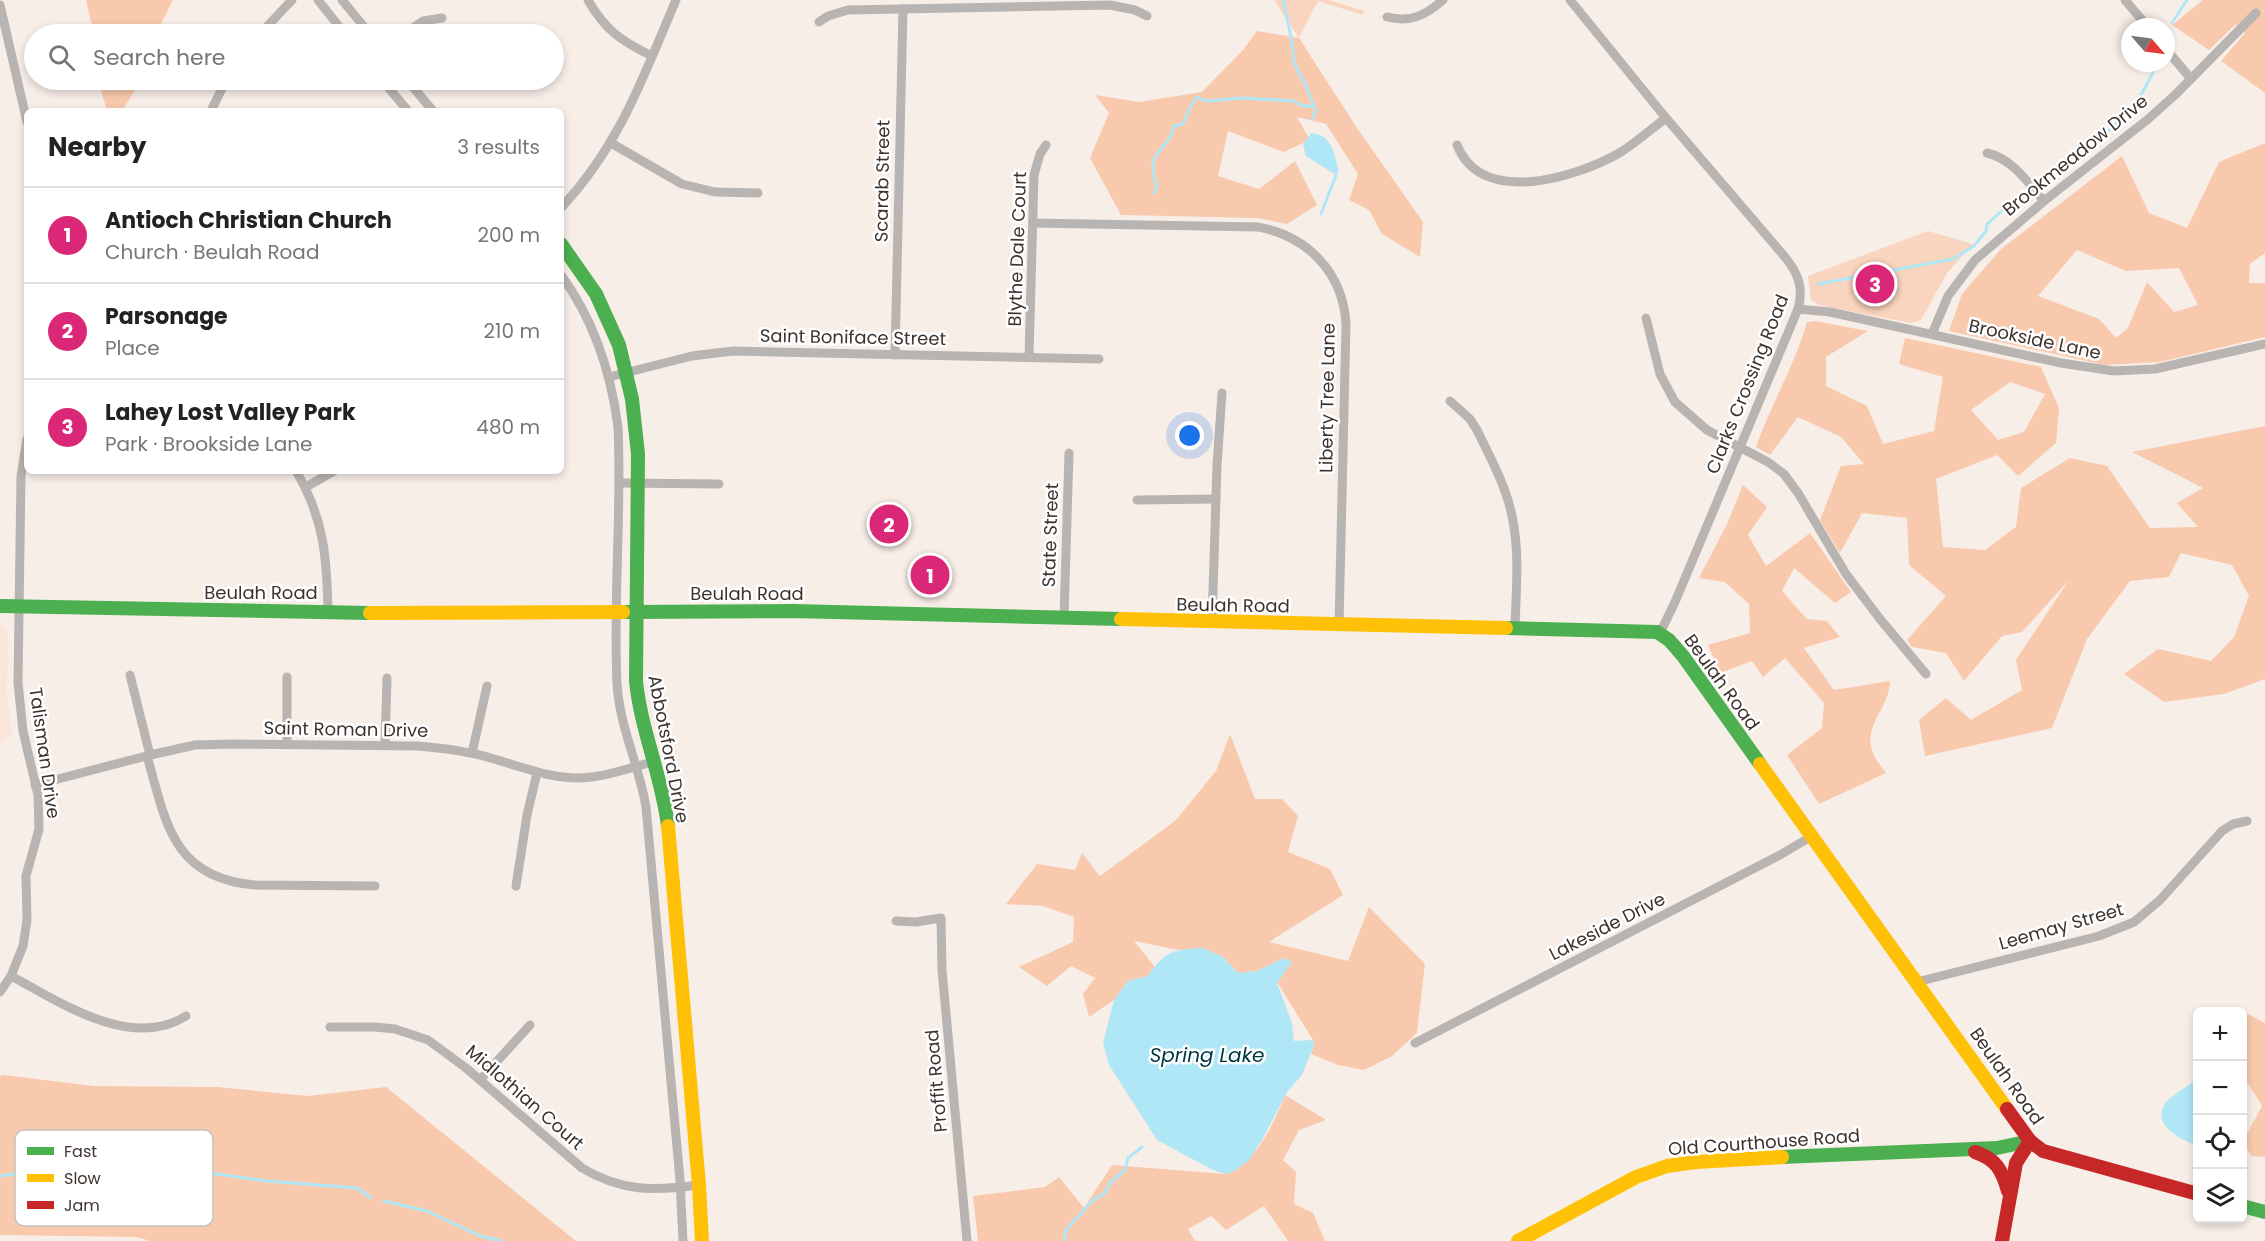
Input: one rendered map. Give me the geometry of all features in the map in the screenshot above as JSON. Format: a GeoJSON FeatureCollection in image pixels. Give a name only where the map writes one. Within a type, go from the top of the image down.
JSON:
{"type":"FeatureCollection","features":[{"type":"Feature","properties":{"kind":"main road","name":"Abbotsford Drive"},"geometry":{"type":"LineString","coordinates":[[564,248],[601,303],[616,338],[627,372],[637,426],[637,690],[642,721],[655,761],[665,804],[702,1241]]}},
{"type":"Feature","properties":{"kind":"main road","name":"Beulah Road"},"geometry":{"type":"LineString","coordinates":[[0,606],[438,614],[792,611],[1638,630],[1660,633],[1678,649],[2030,1141],[2043,1151],[2059,1157],[2193,1193]]}},
{"type":"Feature","properties":{"kind":"main road","name":"Old Courthouse Road"},"geometry":{"type":"LineString","coordinates":[[1521,1240],[1622,1184],[1667,1166],[1696,1162],[1858,1153],[2004,1148],[2030,1141]]}},
{"type":"Feature","properties":{"kind":"main road"},"geometry":{"type":"LineString","coordinates":[[2002,1241],[2019,1157],[2030,1141]]}},
{"type":"Feature","properties":{"kind":"main road"},"geometry":{"type":"LineString","coordinates":[[1964,1150],[1989,1156],[1998,1163],[2010,1196]]}},
{"type":"Feature","properties":{"kind":"main road"},"geometry":{"type":"LineString","coordinates":[[2247,1207],[2265,1212]]}},
{"type":"Feature","properties":{"kind":"street"},"geometry":{"type":"LineString","coordinates":[[269,24],[292,0]]}},
{"type":"Feature","properties":{"kind":"street"},"geometry":{"type":"LineString","coordinates":[[318,0],[337,24]]}},
{"type":"Feature","properties":{"kind":"street"},"geometry":{"type":"LineString","coordinates":[[342,0],[362,24]]}},
{"type":"Feature","properties":{"kind":"street"},"geometry":{"type":"LineString","coordinates":[[588,0],[597,16],[618,37],[652,56]]}},
{"type":"Feature","properties":{"kind":"street"},"geometry":{"type":"LineString","coordinates":[[564,204],[589,176],[611,143],[626,115],[676,0]]}},
{"type":"Feature","properties":{"kind":"street"},"geometry":{"type":"LineString","coordinates":[[1387,17],[1397,19],[1419,17],[1428,13],[1443,0]]}},
{"type":"Feature","properties":{"kind":"street","name":"Clarks Crossing Road"},"geometry":{"type":"LineString","coordinates":[[1570,0],[1666,118],[1789,262],[1801,286],[1798,309],[1660,633]]}},
{"type":"Feature","properties":{"kind":"street"},"geometry":{"type":"LineString","coordinates":[[2125,0],[2140,18]]}},
{"type":"Feature","properties":{"kind":"street"},"geometry":{"type":"LineString","coordinates":[[0,5],[5,51],[24,112]]}},
{"type":"Feature","properties":{"kind":"street"},"geometry":{"type":"LineString","coordinates":[[819,22],[837,12],[848,10],[1110,5],[1135,10],[1147,16]]}},
{"type":"Feature","properties":{"kind":"street","name":"Scarab Street"},"geometry":{"type":"LineString","coordinates":[[895,355],[903,9]]}},
{"type":"Feature","properties":{"kind":"street","name":"Brookmeadow Drive"},"geometry":{"type":"LineString","coordinates":[[1932,334],[1948,296],[1968,268],[1994,242],[2147,120],[2256,13]]}},
{"type":"Feature","properties":{"kind":"street"},"geometry":{"type":"LineString","coordinates":[[419,24],[423,21],[442,18]]}},
{"type":"Feature","properties":{"kind":"street"},"geometry":{"type":"LineString","coordinates":[[2175,60],[2191,79]]}},
{"type":"Feature","properties":{"kind":"street"},"geometry":{"type":"LineString","coordinates":[[212,108],[221,90]]}},
{"type":"Feature","properties":{"kind":"street"},"geometry":{"type":"LineString","coordinates":[[390,90],[405,108]]}},
{"type":"Feature","properties":{"kind":"street"},"geometry":{"type":"LineString","coordinates":[[415,90],[430,108]]}},
{"type":"Feature","properties":{"kind":"street"},"geometry":{"type":"LineString","coordinates":[[1457,145],[1468,165],[1484,175],[1517,182],[1533,182],[1571,174],[1601,162],[1638,141],[1666,118]]}},
{"type":"Feature","properties":{"kind":"street"},"geometry":{"type":"LineString","coordinates":[[611,143],[682,184],[716,192],[758,193]]}},
{"type":"Feature","properties":{"kind":"street","name":"Blythe Dale Court"},"geometry":{"type":"LineString","coordinates":[[1029,357],[1035,166],[1046,145]]}},
{"type":"Feature","properties":{"kind":"street"},"geometry":{"type":"LineString","coordinates":[[1987,153],[2004,159],[2013,166],[2044,201]]}},
{"type":"Feature","properties":{"kind":"street","name":"Liberty Tree Lane"},"geometry":{"type":"LineString","coordinates":[[1033,223],[1258,227],[1294,239],[1314,252],[1324,263],[1339,290],[1345,318],[1339,624]]}},
{"type":"Feature","properties":{"kind":"street","name":"Abbotsford Drive"},"geometry":{"type":"LineString","coordinates":[[564,280],[592,328],[609,377],[618,428],[617,683],[624,726],[637,766],[646,807],[681,1187],[683,1241]]}},
{"type":"Feature","properties":{"kind":"street","name":"Brookside Lane"},"geometry":{"type":"LineString","coordinates":[[1798,309],[1830,312],[2061,363],[2114,372],[2155,369],[2265,344]]}},
{"type":"Feature","properties":{"kind":"street"},"geometry":{"type":"LineString","coordinates":[[1646,318],[1660,374],[1675,402],[1707,430],[1768,462],[1784,474],[1798,493],[1846,574],[1926,674]]}},
{"type":"Feature","properties":{"kind":"street","name":"Saint Boniface Street"},"geometry":{"type":"LineString","coordinates":[[609,377],[716,352],[1100,358]]}},
{"type":"Feature","properties":{"kind":"street"},"geometry":{"type":"LineString","coordinates":[[1212,622],[1222,393]]}},
{"type":"Feature","properties":{"kind":"street"},"geometry":{"type":"LineString","coordinates":[[1450,401],[1470,419],[1477,430],[1510,510],[1517,558],[1515,628]]}},
{"type":"Feature","properties":{"kind":"street","name":"State Street"},"geometry":{"type":"LineString","coordinates":[[1064,618],[1069,453]]}},
{"type":"Feature","properties":{"kind":"street","name":"Talisman Drive"},"geometry":{"type":"LineString","coordinates":[[0,992],[11,976],[23,946],[26,931],[26,876],[39,829],[40,812],[20,716],[18,683],[24,466]]}},
{"type":"Feature","properties":{"kind":"street"},"geometry":{"type":"LineString","coordinates":[[298,474],[315,509],[324,542],[328,611]]}},
{"type":"Feature","properties":{"kind":"street"},"geometry":{"type":"LineString","coordinates":[[306,487],[328,474]]}},
{"type":"Feature","properties":{"kind":"street"},"geometry":{"type":"LineString","coordinates":[[619,483],[719,484]]}},
{"type":"Feature","properties":{"kind":"street"},"geometry":{"type":"LineString","coordinates":[[1137,500],[1216,499]]}},
{"type":"Feature","properties":{"kind":"street"},"geometry":{"type":"LineString","coordinates":[[130,675],[165,818],[172,836],[185,855],[210,874],[231,882],[255,885],[375,886]]}},
{"type":"Feature","properties":{"kind":"street"},"geometry":{"type":"LineString","coordinates":[[287,677],[287,744]]}},
{"type":"Feature","properties":{"kind":"street"},"geometry":{"type":"LineString","coordinates":[[385,745],[387,678]]}},
{"type":"Feature","properties":{"kind":"street"},"geometry":{"type":"LineString","coordinates":[[472,753],[487,686]]}},
{"type":"Feature","properties":{"kind":"street","name":"Saint Roman Drive"},"geometry":{"type":"LineString","coordinates":[[35,786],[148,755],[195,745],[385,745],[447,748],[472,753],[537,773],[578,778],[598,776],[655,761]]}},
{"type":"Feature","properties":{"kind":"street"},"geometry":{"type":"LineString","coordinates":[[516,886],[527,815],[537,773]]}},
{"type":"Feature","properties":{"kind":"street","name":"Leemay Street"},"geometry":{"type":"LineString","coordinates":[[1917,982],[2099,936],[2126,926],[2148,911],[2223,831],[2233,824],[2247,821]]}},
{"type":"Feature","properties":{"kind":"street","name":"Lakeside Drive"},"geometry":{"type":"LineString","coordinates":[[1415,1043],[1780,855],[1812,836]]}},
{"type":"Feature","properties":{"kind":"street","name":"Proffit Road"},"geometry":{"type":"LineString","coordinates":[[896,921],[916,922],[941,918],[942,970],[967,1241]]}},
{"type":"Feature","properties":{"kind":"street"},"geometry":{"type":"LineString","coordinates":[[11,976],[82,1014],[118,1025],[159,1027],[186,1016]]}},
{"type":"Feature","properties":{"kind":"street"},"geometry":{"type":"LineString","coordinates":[[480,1080],[530,1025]]}},
{"type":"Feature","properties":{"kind":"street","name":"Midlothian Court"},"geometry":{"type":"LineString","coordinates":[[330,1027],[375,1026],[412,1033],[442,1049],[567,1156],[596,1177],[629,1188],[699,1185]]}},
{"type":"Feature","properties":{"kind":"shaded area"},"geometry":{"type":"Polygon","coordinates":[[[86,0],[173,0],[161,24],[92,24],[86,0]]]}},
{"type":"Feature","properties":{"kind":"shaded area"},"geometry":{"type":"Polygon","coordinates":[[[1274,0],[1329,0],[1364,11],[1363,15],[1318,1],[1299,38],[1274,0]]]}},
{"type":"Feature","properties":{"kind":"shaded area"},"geometry":{"type":"Polygon","coordinates":[[[2203,0],[2265,0],[2265,93],[2221,61],[2245,33],[2236,24],[2209,50],[2175,27],[2175,23],[2203,0]]]}},
{"type":"Feature","properties":{"kind":"shaded area"},"geometry":{"type":"Polygon","coordinates":[[[1257,31],[1299,38],[1357,128],[1423,222],[1420,257],[1382,234],[1369,210],[1349,200],[1358,174],[1326,124],[1297,117],[1310,140],[1284,152],[1228,131],[1218,176],[1259,189],[1295,161],[1317,205],[1287,224],[1257,218],[1121,215],[1090,158],[1109,113],[1095,95],[1139,102],[1202,92],[1243,50],[1257,31]]]}},
{"type":"Feature","properties":{"kind":"shaded area"},"geometry":{"type":"Polygon","coordinates":[[[101,90],[135,90],[124,108],[106,108],[101,90]]]}},
{"type":"Feature","properties":{"kind":"shaded area"},"geometry":{"type":"Polygon","coordinates":[[[2265,143],[2265,253],[2250,264],[2249,283],[2265,283],[2265,337],[2160,362],[2105,365],[1949,331],[1962,294],[2001,249],[2122,156],[2149,213],[2187,228],[2219,162],[2265,143]],[[2077,250],[2038,296],[2099,319],[2116,338],[2128,328],[2147,282],[2174,312],[2198,305],[2179,268],[2126,271],[2077,250]]]}},
{"type":"Feature","properties":{"kind":"shaded area"},"geometry":{"type":"Polygon","coordinates":[[[1928,231],[1973,244],[1947,273],[1921,320],[1911,323],[1819,305],[1811,300],[1808,276],[1928,231]]]}},
{"type":"Feature","properties":{"kind":"shaded area"},"geometry":{"type":"Polygon","coordinates":[[[1815,321],[1868,331],[1826,357],[1826,386],[1867,406],[1883,444],[1934,431],[1943,377],[1899,364],[1905,338],[2041,367],[2059,408],[2056,443],[2018,476],[1997,455],[1936,479],[1943,547],[1985,550],[2016,527],[2021,488],[2070,458],[2107,466],[2150,528],[2198,527],[2177,503],[2203,488],[2132,452],[2265,426],[2265,679],[2224,694],[2164,702],[2124,674],[2158,649],[2211,661],[2234,637],[2249,596],[2232,565],[2181,553],[2169,577],[2130,581],[2087,639],[2052,728],[1925,756],[1919,720],[1946,698],[1971,720],[2022,690],[2016,660],[2069,580],[2022,632],[2002,636],[1964,681],[1946,653],[1912,647],[1907,640],[1946,596],[1909,565],[1907,518],[1862,513],[1840,553],[1820,520],[1841,466],[1864,464],[1841,437],[1798,417],[1770,455],[1756,447],[1796,354],[1807,322],[1815,321]],[[2010,382],[1971,410],[1998,440],[2024,432],[2045,394],[2010,382]]]}},
{"type":"Feature","properties":{"kind":"shaded area"},"geometry":{"type":"Polygon","coordinates":[[[1743,485],[1767,507],[1748,535],[1766,566],[1810,533],[1851,592],[1835,603],[1794,568],[1782,591],[1807,619],[1827,621],[1840,637],[1804,648],[1834,690],[1890,681],[1886,700],[1871,734],[1874,756],[1886,773],[1819,804],[1787,755],[1822,728],[1824,703],[1785,658],[1763,677],[1752,661],[1720,673],[1708,645],[1750,633],[1749,604],[1725,582],[1699,578],[1727,524],[1743,485]]]}},
{"type":"Feature","properties":{"kind":"shaded area"},"geometry":{"type":"Polygon","coordinates":[[[0,624],[8,633],[7,691],[12,735],[0,744],[0,624]]]}},
{"type":"Feature","properties":{"kind":"shaded area"},"geometry":{"type":"Polygon","coordinates":[[[1230,734],[1255,799],[1282,799],[1298,816],[1288,852],[1330,869],[1343,895],[1269,942],[1348,961],[1369,907],[1425,964],[1417,1033],[1392,1056],[1364,1070],[1338,1065],[1311,1054],[1313,1040],[1277,982],[1291,962],[1284,958],[1257,971],[1238,973],[1223,957],[1203,948],[1178,950],[1134,941],[1155,967],[1148,976],[1128,981],[1114,1000],[1089,1017],[1083,994],[1095,978],[1071,966],[1047,986],[1019,967],[1073,942],[1074,917],[1043,906],[1006,904],[1037,864],[1075,870],[1082,853],[1100,876],[1175,821],[1216,771],[1230,734]]]}},
{"type":"Feature","properties":{"kind":"shaded area"},"geometry":{"type":"Polygon","coordinates":[[[2247,1014],[2265,1023],[2265,1157],[2252,1156],[2247,1149],[2247,1134],[2262,1106],[2247,1082],[2247,1014]]]}},
{"type":"Feature","properties":{"kind":"shaded area"},"geometry":{"type":"Polygon","coordinates":[[[0,1076],[94,1086],[217,1087],[308,1096],[386,1087],[576,1241],[150,1241],[137,1237],[0,1235],[0,1076]]]}},
{"type":"Feature","properties":{"kind":"shaded area"},"geometry":{"type":"Polygon","coordinates":[[[1285,1095],[1326,1120],[1299,1130],[1283,1160],[1296,1172],[1294,1204],[1313,1213],[1325,1241],[1288,1241],[1264,1206],[1226,1230],[1211,1216],[1188,1229],[1195,1241],[978,1241],[973,1196],[1045,1187],[1059,1177],[1084,1208],[1112,1165],[1225,1174],[1235,1170],[1254,1153],[1262,1142],[1285,1095]]]}},
{"type":"Feature","properties":{"kind":"water"},"geometry":{"type":"Polygon","coordinates":[[[1311,133],[1318,134],[1328,141],[1339,171],[1333,173],[1306,156],[1303,145],[1311,133]]]}},
{"type":"Feature","properties":{"kind":"water","name":"Spring Lake"},"geometry":{"type":"Polygon","coordinates":[[[1203,948],[1223,957],[1238,973],[1257,971],[1284,958],[1292,962],[1277,983],[1292,1023],[1294,1041],[1313,1040],[1314,1045],[1302,1075],[1287,1092],[1249,1160],[1233,1172],[1225,1174],[1157,1140],[1109,1065],[1103,1043],[1114,1000],[1128,981],[1148,976],[1165,956],[1171,953],[1203,948]]]}},
{"type":"Feature","properties":{"kind":"water"},"geometry":{"type":"Polygon","coordinates":[[[2193,1081],[2193,1143],[2177,1136],[2165,1125],[2162,1112],[2167,1101],[2193,1081]]]}},
{"type":"Feature","properties":{"kind":"waterway"},"geometry":{"type":"LineString","coordinates":[[1283,0],[1294,63],[1316,111],[1312,119]]}},
{"type":"Feature","properties":{"kind":"waterway"},"geometry":{"type":"LineString","coordinates":[[2175,18],[2187,0]]}},
{"type":"Feature","properties":{"kind":"waterway"},"geometry":{"type":"LineString","coordinates":[[2043,179],[2080,148],[2108,131],[2135,106],[2153,72]]}},
{"type":"Feature","properties":{"kind":"waterway"},"geometry":{"type":"LineString","coordinates":[[1154,193],[1157,187],[1153,164],[1155,157],[1167,142],[1174,126],[1183,124],[1197,97],[1206,101],[1242,98],[1294,101],[1302,106],[1313,106]]}},
{"type":"Feature","properties":{"kind":"waterway"},"geometry":{"type":"LineString","coordinates":[[1321,214],[1336,175],[1335,170]]}},
{"type":"Feature","properties":{"kind":"waterway"},"geometry":{"type":"LineString","coordinates":[[1818,284],[1953,259],[1974,246],[1986,231],[1987,224],[2015,199],[2024,197]]}},
{"type":"Feature","properties":{"kind":"waterway"},"geometry":{"type":"LineString","coordinates":[[1064,1240],[1066,1230],[1092,1201],[1105,1193],[1110,1183],[1125,1170],[1128,1158],[1142,1147]]}},
{"type":"Feature","properties":{"kind":"waterway"},"geometry":{"type":"LineString","coordinates":[[213,1173],[267,1181],[357,1188],[371,1198]]}},
{"type":"Feature","properties":{"kind":"waterway"},"geometry":{"type":"LineString","coordinates":[[0,1176],[15,1174]]}},
{"type":"Feature","properties":{"kind":"waterway"},"geometry":{"type":"LineString","coordinates":[[384,1201],[427,1211],[480,1236],[502,1241]]}},
{"type":"Feature","properties":{"kind":"traffic: fast"},"geometry":{"type":"LineString","coordinates":[[564,248],[596,294],[619,345],[632,399],[638,454],[636,681],[642,718],[661,789],[668,826]]}},
{"type":"Feature","properties":{"kind":"traffic: fast"},"geometry":{"type":"LineString","coordinates":[[0,606],[370,613]]}},
{"type":"Feature","properties":{"kind":"traffic: fast"},"geometry":{"type":"LineString","coordinates":[[623,612],[792,611],[1121,619]]}},
{"type":"Feature","properties":{"kind":"traffic: fast"},"geometry":{"type":"LineString","coordinates":[[1506,628],[1657,632],[1669,640],[1683,656],[1760,764]]}},
{"type":"Feature","properties":{"kind":"traffic: fast"},"geometry":{"type":"LineString","coordinates":[[1782,1157],[1997,1148],[2030,1141]]}},
{"type":"Feature","properties":{"kind":"traffic: fast"},"geometry":{"type":"LineString","coordinates":[[2247,1207],[2265,1212]]}},
{"type":"Feature","properties":{"kind":"traffic: slow"},"geometry":{"type":"LineString","coordinates":[[370,613],[623,612]]}},
{"type":"Feature","properties":{"kind":"traffic: slow"},"geometry":{"type":"LineString","coordinates":[[1121,619],[1506,628]]}},
{"type":"Feature","properties":{"kind":"traffic: slow"},"geometry":{"type":"LineString","coordinates":[[1760,764],[2007,1109]]}},
{"type":"Feature","properties":{"kind":"traffic: slow"},"geometry":{"type":"LineString","coordinates":[[668,826],[702,1241]]}},
{"type":"Feature","properties":{"kind":"traffic: slow"},"geometry":{"type":"LineString","coordinates":[[1518,1241],[1636,1177],[1667,1166],[1782,1157]]}},
{"type":"Feature","properties":{"kind":"traffic: jam"},"geometry":{"type":"LineString","coordinates":[[2007,1109],[2030,1141],[2043,1151],[2193,1193]]}},
{"type":"Feature","properties":{"kind":"traffic: jam"},"geometry":{"type":"LineString","coordinates":[[2002,1241],[2016,1163],[2030,1141]]}},
{"type":"Feature","properties":{"kind":"traffic: jam"},"geometry":{"type":"LineString","coordinates":[[1975,1152],[1988,1158],[1997,1166],[2008,1191]]}},
{"type":"Feature","properties":{"kind":"place","name":"Lahey Lost Valley Park"},"geometry":{"type":"Point","coordinates":[1875,284]}},
{"type":"Feature","properties":{"kind":"place","name":"Parsonage"},"geometry":{"type":"Point","coordinates":[889,524]}},
{"type":"Feature","properties":{"kind":"place","name":"Antioch Christian Church"},"geometry":{"type":"Point","coordinates":[930,575]}}]}
